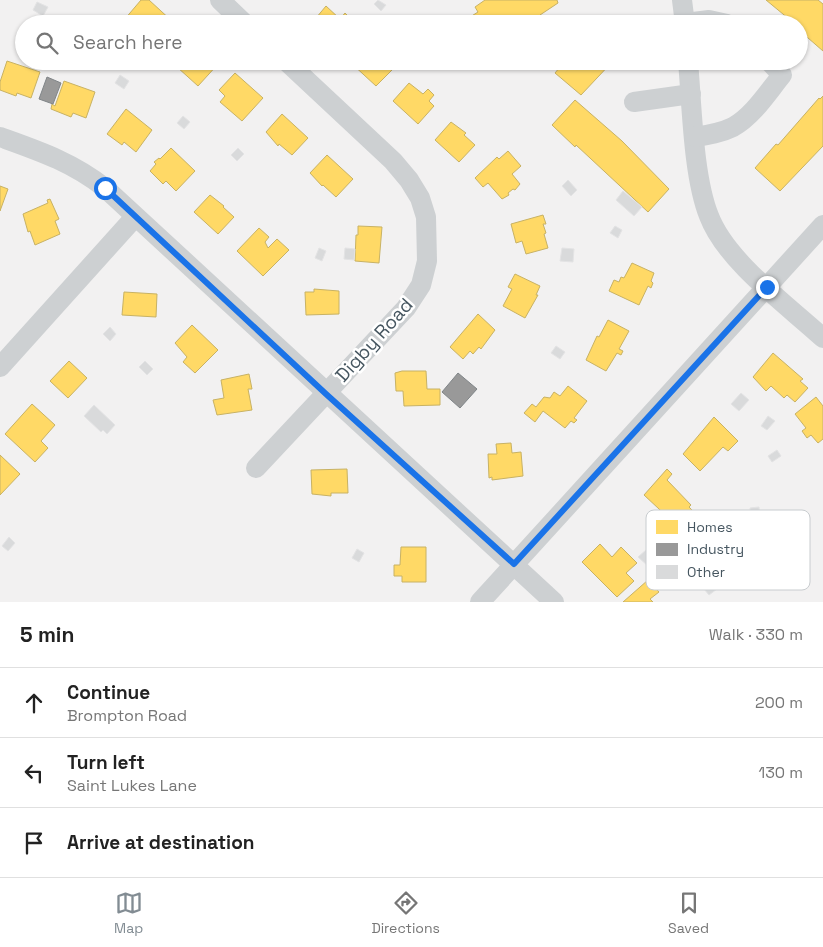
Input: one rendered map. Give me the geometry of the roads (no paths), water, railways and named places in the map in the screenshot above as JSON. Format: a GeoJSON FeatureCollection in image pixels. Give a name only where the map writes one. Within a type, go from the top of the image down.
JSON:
{"type":"FeatureCollection","features":[{"type":"Feature","properties":{"kind":"street"},"geometry":{"type":"LineString","coordinates":[[220,0],[236,15]]}},
{"type":"Feature","properties":{"kind":"street"},"geometry":{"type":"LineString","coordinates":[[682,0],[684,15]]}},
{"type":"Feature","properties":{"kind":"street","name":"Digby Road"},"geometry":{"type":"LineString","coordinates":[[256,468],[406,308],[421,285],[427,261],[426,217],[420,198],[410,180],[393,161],[296,70]]}},
{"type":"Feature","properties":{"kind":"street"},"geometry":{"type":"LineString","coordinates":[[689,70],[702,194],[709,217],[732,254],[823,338]]}},
{"type":"Feature","properties":{"kind":"street"},"geometry":{"type":"LineString","coordinates":[[695,137],[726,130],[746,118],[782,75],[777,70]]}},
{"type":"Feature","properties":{"kind":"street"},"geometry":{"type":"LineString","coordinates":[[634,102],[691,94]]}},
{"type":"Feature","properties":{"kind":"street"},"geometry":{"type":"LineString","coordinates":[[0,137],[65,161],[86,173],[554,602]]}},
{"type":"Feature","properties":{"kind":"street"},"geometry":{"type":"LineString","coordinates":[[0,367],[135,217]]}},
{"type":"Feature","properties":{"kind":"street"},"geometry":{"type":"LineString","coordinates":[[480,602],[823,225]]}}]}
